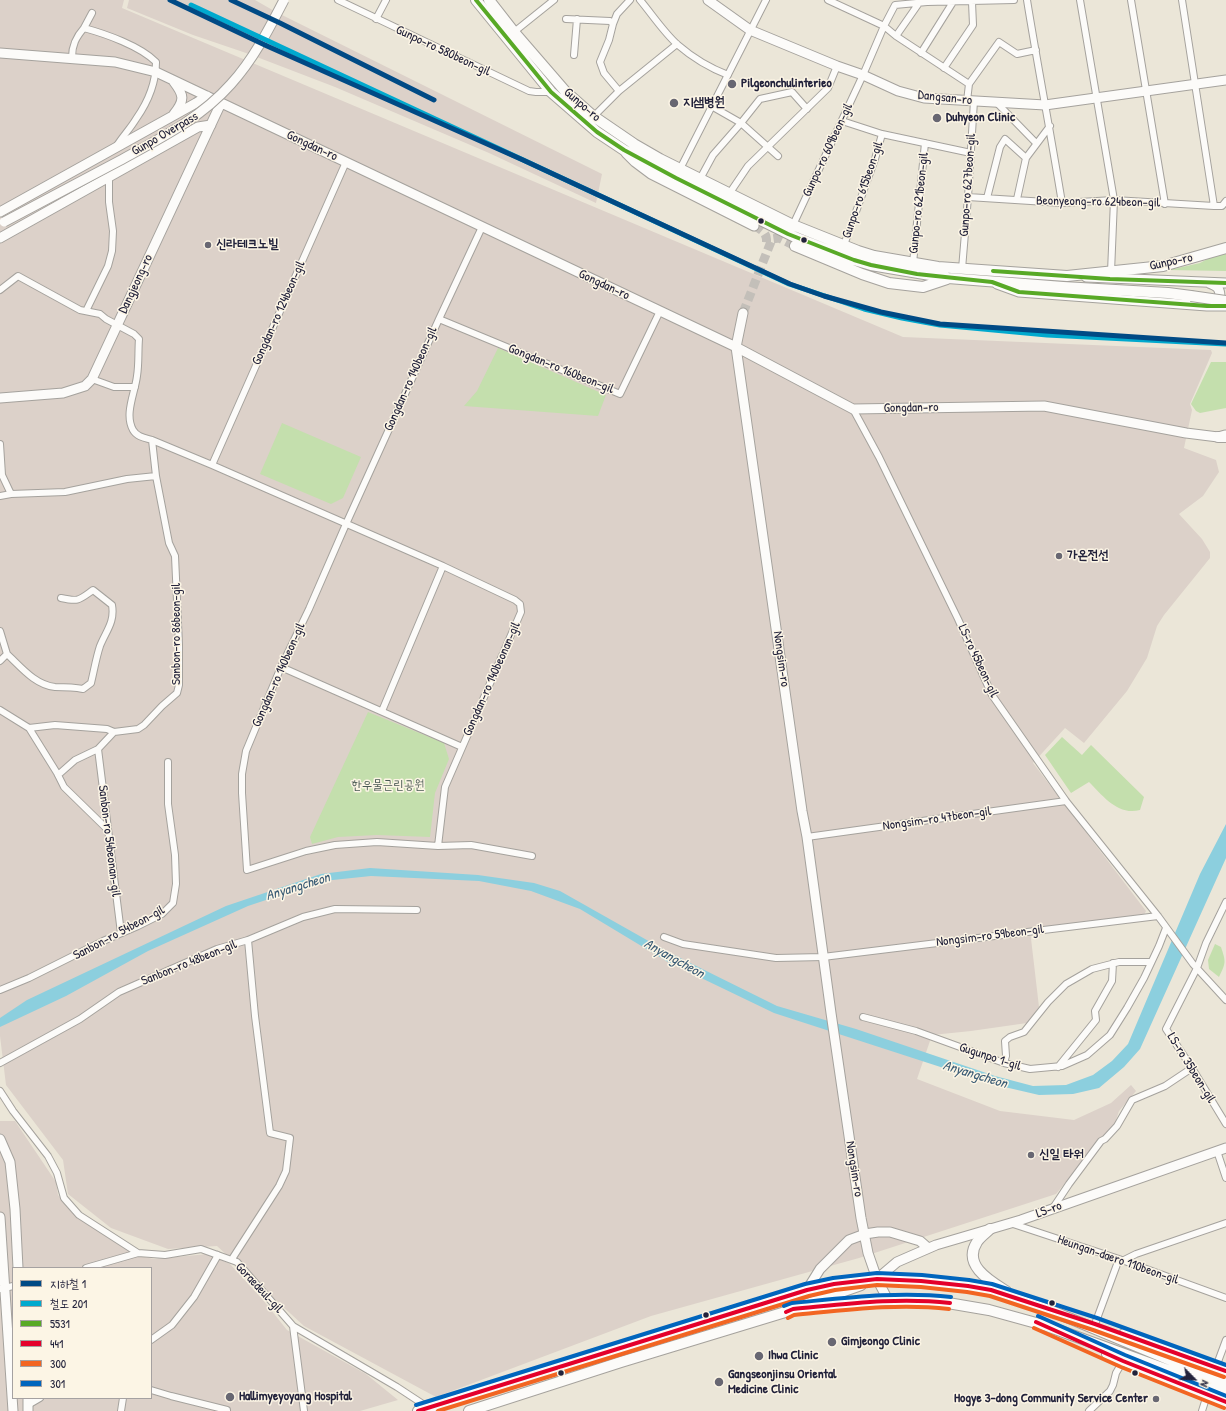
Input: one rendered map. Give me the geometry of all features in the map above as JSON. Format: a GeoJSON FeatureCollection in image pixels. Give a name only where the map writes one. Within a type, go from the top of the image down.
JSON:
{"type":"FeatureCollection","features":[{"type":"Feature","properties":{"kind":"main road","name":"Gunpo-ro"},"geometry":{"type":"LineString","coordinates":[[476,0],[551,92],[597,132],[624,150],[788,234],[871,266],[948,278],[1191,296],[1226,301]]}},
{"type":"Feature","properties":{"kind":"main road","name":"Gunpo-ro"},"geometry":{"type":"LineString","coordinates":[[489,1],[561,87],[593,116],[634,144],[729,194],[793,225],[874,256],[913,263],[962,269],[1067,276],[1163,266],[1222,249]]}},
{"type":"Feature","properties":{"kind":"main road"},"geometry":{"type":"LineString","coordinates":[[1222,249],[1226,242]]}},
{"type":"Feature","properties":{"kind":"main road"},"geometry":{"type":"LineString","coordinates":[[795,246],[862,274],[889,283],[923,287],[948,278]]}},
{"type":"Feature","properties":{"kind":"main road"},"geometry":{"type":"LineString","coordinates":[[990,1229],[977,1242],[973,1252],[973,1262],[978,1271],[991,1282],[1018,1298]]}},
{"type":"Feature","properties":{"kind":"main road"},"geometry":{"type":"LineString","coordinates":[[468,1411],[794,1309],[877,1279]]}},
{"type":"Feature","properties":{"kind":"main road"},"geometry":{"type":"LineString","coordinates":[[418,1411],[431,1409],[807,1290],[834,1284],[877,1279],[921,1281],[991,1290],[1095,1324],[1226,1371]]}},
{"type":"Feature","properties":{"kind":"main road"},"geometry":{"type":"LineString","coordinates":[[794,1309],[888,1300],[920,1300],[989,1310],[1047,1326],[1226,1391]]}},
{"type":"Feature","properties":{"kind":"main road"},"geometry":{"type":"LineString","coordinates":[[1052,1310],[1189,1368],[1226,1382]]}},
{"type":"Feature","properties":{"kind":"main road"},"geometry":{"type":"LineString","coordinates":[[1047,1326],[1123,1361],[1226,1402]]}},
{"type":"Feature","properties":{"kind":"street","name":"Gunpo Overpass"},"geometry":{"type":"LineString","coordinates":[[2,224],[161,138],[204,111],[231,85],[242,71],[284,0]]}},
{"type":"Feature","properties":{"kind":"street","name":"Gunpo-ro 580beon-gil"},"geometry":{"type":"LineString","coordinates":[[338,0],[529,91],[551,92]]}},
{"type":"Feature","properties":{"kind":"street"},"geometry":{"type":"LineString","coordinates":[[376,19],[386,0]]}},
{"type":"Feature","properties":{"kind":"street"},"geometry":{"type":"LineString","coordinates":[[514,32],[554,0]]}},
{"type":"Feature","properties":{"kind":"street"},"geometry":{"type":"LineString","coordinates":[[619,91],[604,73],[600,62],[617,14],[630,0]]}},
{"type":"Feature","properties":{"kind":"street"},"geometry":{"type":"LineString","coordinates":[[640,0],[677,44],[696,59],[728,75]]}},
{"type":"Feature","properties":{"kind":"street","name":"Dangsan-ro"},"geometry":{"type":"LineString","coordinates":[[708,0],[750,30],[837,66],[863,75],[898,91],[924,98],[1045,105],[1226,80]]}},
{"type":"Feature","properties":{"kind":"street"},"geometry":{"type":"LineString","coordinates":[[680,169],[713,107],[766,0]]}},
{"type":"Feature","properties":{"kind":"street"},"geometry":{"type":"LineString","coordinates":[[828,0],[884,26],[896,36],[969,84],[999,42],[1017,54],[1036,50]]}},
{"type":"Feature","properties":{"kind":"street"},"geometry":{"type":"LineString","coordinates":[[896,36],[919,3],[927,1],[972,2],[1014,0]]}},
{"type":"Feature","properties":{"kind":"street"},"geometry":{"type":"LineString","coordinates":[[1027,0],[1050,126],[1062,203]]}},
{"type":"Feature","properties":{"kind":"street"},"geometry":{"type":"LineString","coordinates":[[1080,0],[1098,98],[1114,200],[1111,272]]}},
{"type":"Feature","properties":{"kind":"street"},"geometry":{"type":"LineString","coordinates":[[1131,0],[1165,204]]}},
{"type":"Feature","properties":{"kind":"street"},"geometry":{"type":"LineString","coordinates":[[1182,0],[1214,206]]}},
{"type":"Feature","properties":{"kind":"street"},"geometry":{"type":"LineString","coordinates":[[921,53],[953,2]]}},
{"type":"Feature","properties":{"kind":"street"},"geometry":{"type":"LineString","coordinates":[[944,68],[974,25],[972,2]]}},
{"type":"Feature","properties":{"kind":"street","name":"Gunpo-ro 609beon-gil"},"geometry":{"type":"LineString","coordinates":[[793,225],[895,5],[919,3]]}},
{"type":"Feature","properties":{"kind":"street"},"geometry":{"type":"LineString","coordinates":[[72,57],[72,47],[76,37],[84,28],[92,13]]}},
{"type":"Feature","properties":{"kind":"street"},"geometry":{"type":"LineString","coordinates":[[566,19],[610,21],[613,24]]}},
{"type":"Feature","properties":{"kind":"street"},"geometry":{"type":"LineString","coordinates":[[574,55],[577,19]]}},
{"type":"Feature","properties":{"kind":"street"},"geometry":{"type":"LineString","coordinates":[[84,28],[105,34],[150,56],[156,62],[153,88],[148,99],[137,119],[121,138],[114,150]]}},
{"type":"Feature","properties":{"kind":"street"},"geometry":{"type":"LineString","coordinates":[[576,115],[580,115],[588,120],[619,91],[677,44]]}},
{"type":"Feature","properties":{"kind":"street","name":"Gongdan-ro"},"geometry":{"type":"LineString","coordinates":[[0,53],[72,57],[115,62],[156,72],[736,347],[853,409],[1044,406],[1186,433],[1223,436]]}},
{"type":"Feature","properties":{"kind":"street"},"geometry":{"type":"LineString","coordinates":[[729,194],[748,166],[828,88],[837,66]]}},
{"type":"Feature","properties":{"kind":"street"},"geometry":{"type":"LineString","coordinates":[[172,79],[180,90],[182,96],[181,104],[172,116]]}},
{"type":"Feature","properties":{"kind":"street","name":"Gunpo-ro 627beon-gil"},"geometry":{"type":"LineString","coordinates":[[962,269],[971,153],[971,101],[969,84]]}},
{"type":"Feature","properties":{"kind":"street"},"geometry":{"type":"LineString","coordinates":[[700,179],[713,155],[760,99],[792,92],[807,109]]}},
{"type":"Feature","properties":{"kind":"street"},"geometry":{"type":"LineString","coordinates":[[0,212],[114,150],[206,96]]}},
{"type":"Feature","properties":{"kind":"street","name":"Dangjeong-ro"},"geometry":{"type":"LineString","coordinates":[[92,379],[221,103]]}},
{"type":"Feature","properties":{"kind":"street"},"geometry":{"type":"LineString","coordinates":[[997,103],[1036,143]]}},
{"type":"Feature","properties":{"kind":"street"},"geometry":{"type":"LineString","coordinates":[[713,107],[741,123],[778,156]]}},
{"type":"Feature","properties":{"kind":"street"},"geometry":{"type":"LineString","coordinates":[[172,116],[178,116],[186,121],[188,127],[186,132],[180,137]]}},
{"type":"Feature","properties":{"kind":"street"},"geometry":{"type":"LineString","coordinates":[[842,121],[882,134],[971,153]]}},
{"type":"Feature","properties":{"kind":"street"},"geometry":{"type":"LineString","coordinates":[[0,238],[198,127],[211,125]]}},
{"type":"Feature","properties":{"kind":"street"},"geometry":{"type":"LineString","coordinates":[[1016,200],[1026,158],[1050,126]]}},
{"type":"Feature","properties":{"kind":"street","name":"Gunpo-ro 615beon-gil"},"geometry":{"type":"LineString","coordinates":[[844,245],[875,159],[882,134]]}},
{"type":"Feature","properties":{"kind":"street"},"geometry":{"type":"LineString","coordinates":[[987,198],[1000,146],[1005,139],[1026,158]]}},
{"type":"Feature","properties":{"kind":"street","name":"Gunpo-ro 621beon-gil"},"geometry":{"type":"LineString","coordinates":[[913,263],[925,143]]}},
{"type":"Feature","properties":{"kind":"street"},"geometry":{"type":"LineString","coordinates":[[624,150],[635,162],[651,174],[754,226]]}},
{"type":"Feature","properties":{"kind":"street","name":"Gongdan-ro 124beon-gil"},"geometry":{"type":"LineString","coordinates":[[212,465],[346,162]]}},
{"type":"Feature","properties":{"kind":"street"},"geometry":{"type":"LineString","coordinates":[[86,311],[108,266],[112,251],[113,231],[109,202],[109,178]]}},
{"type":"Feature","properties":{"kind":"street","name":"Beonyeong-ro 624beon-gil"},"geometry":{"type":"LineString","coordinates":[[968,197],[1062,203],[1114,200],[1214,206],[1222,206],[1226,201]]}},
{"type":"Feature","properties":{"kind":"street","name":"Gongdan-ro 140beon-gil"},"geometry":{"type":"LineString","coordinates":[[482,227],[281,668],[246,751],[242,794],[247,870],[306,851],[335,844],[377,842],[438,846],[471,845],[532,856]]}},
{"type":"Feature","properties":{"kind":"street"},"geometry":{"type":"LineString","coordinates":[[0,290],[18,276],[80,310],[100,314],[106,319],[134,334],[139,339],[135,387],[114,387],[92,379],[85,386],[63,393],[0,398]]}},
{"type":"Feature","properties":{"kind":"street","name":"Gunpo-ro"},"geometry":{"type":"LineString","coordinates":[[1067,276],[1226,283]]}},
{"type":"Feature","properties":{"kind":"street","name":"Gunpo-ro"},"geometry":{"type":"LineString","coordinates":[[992,282],[1019,292],[1207,306],[1226,306]]}},
{"type":"Feature","properties":{"kind":"street"},"geometry":{"type":"LineString","coordinates":[[1207,306],[1215,303],[1220,297],[1220,291],[1217,286],[1209,283]]}},
{"type":"Feature","properties":{"kind":"street","name":"Gongdan-ro 160beon-gil"},"geometry":{"type":"LineString","coordinates":[[439,319],[620,394],[660,311]]}},
{"type":"Feature","properties":{"kind":"street","name":"Nongsim-ro"},"geometry":{"type":"LineString","coordinates":[[744,313],[736,347],[830,1006],[868,1253],[877,1279],[888,1300]]}},
{"type":"Feature","properties":{"kind":"street","name":"Gongdan-ro 140beonan-gil"},"geometry":{"type":"LineString","coordinates":[[135,387],[130,411],[133,430],[138,436],[152,440],[212,465],[443,566],[515,600],[520,604],[521,612],[445,787],[438,846]]}},
{"type":"Feature","properties":{"kind":"street","name":"LS-ro 45beon-gil"},"geometry":{"type":"LineString","coordinates":[[853,409],[958,619],[992,695],[1066,801],[1158,916],[1195,966]]}},
{"type":"Feature","properties":{"kind":"street","name":"Sanbon-ro 86beon-gil"},"geometry":{"type":"LineString","coordinates":[[29,728],[55,725],[107,729],[114,732],[138,729],[144,726],[162,706],[177,693],[179,685],[179,637],[175,556],[170,543],[156,476],[152,440]]}},
{"type":"Feature","properties":{"kind":"street"},"geometry":{"type":"LineString","coordinates":[[0,444],[2,474],[11,494]]}},
{"type":"Feature","properties":{"kind":"street"},"geometry":{"type":"LineString","coordinates":[[0,496],[11,494],[65,492],[127,479],[156,476]]}},
{"type":"Feature","properties":{"kind":"street"},"geometry":{"type":"LineString","coordinates":[[382,711],[443,566]]}},
{"type":"Feature","properties":{"kind":"street"},"geometry":{"type":"LineString","coordinates":[[0,631],[7,654],[36,680],[54,687],[72,686],[83,689],[91,683],[100,646],[108,631],[113,613],[112,605],[93,590],[79,600],[72,601],[61,598]]}},
{"type":"Feature","properties":{"kind":"street"},"geometry":{"type":"LineString","coordinates":[[0,661],[7,654]]}},
{"type":"Feature","properties":{"kind":"street"},"geometry":{"type":"LineString","coordinates":[[281,668],[462,747]]}},
{"type":"Feature","properties":{"kind":"street"},"geometry":{"type":"LineString","coordinates":[[0,710],[29,728],[64,787],[108,830]]}},
{"type":"Feature","properties":{"kind":"street"},"geometry":{"type":"LineString","coordinates":[[58,775],[75,760],[98,749],[114,732]]}},
{"type":"Feature","properties":{"kind":"street","name":"Sanbon-ro 54beonan-gil"},"geometry":{"type":"LineString","coordinates":[[98,749],[121,933]]}},
{"type":"Feature","properties":{"kind":"street","name":"Sanbon-ro 54beon-gil"},"geometry":{"type":"LineString","coordinates":[[0,990],[29,978],[162,914],[173,903],[176,884],[175,855],[168,804],[168,762]]}},
{"type":"Feature","properties":{"kind":"street","name":"Nongsim-ro 47beon-gil"},"geometry":{"type":"LineString","coordinates":[[807,837],[1066,801]]}},
{"type":"Feature","properties":{"kind":"street"},"geometry":{"type":"LineString","coordinates":[[1226,902],[1195,966],[1226,1000]]}},
{"type":"Feature","properties":{"kind":"street","name":"Sanbon-ro 48beon-gil"},"geometry":{"type":"LineString","coordinates":[[0,1063],[80,1019],[119,992],[216,949],[248,940],[303,916],[335,909],[418,910]]}},
{"type":"Feature","properties":{"kind":"street","name":"Nongsim-ro 59beon-gil"},"geometry":{"type":"LineString","coordinates":[[664,937],[683,944],[776,958],[823,957],[1158,916]]}},
{"type":"Feature","properties":{"kind":"street","name":"Gugunpo 1-gil"},"geometry":{"type":"LineString","coordinates":[[863,1017],[916,1031],[1004,1063],[1030,1069],[1058,1067],[1087,1055],[1110,1035],[1127,1008],[1152,962],[1167,929]]}},
{"type":"Feature","properties":{"kind":"street"},"geometry":{"type":"LineString","coordinates":[[232,1260],[279,1186],[286,1171],[290,1138],[270,1133],[255,1016],[248,940]]}},
{"type":"Feature","properties":{"kind":"street"},"geometry":{"type":"LineString","coordinates":[[1004,1063],[1006,1056],[1005,1041],[1010,1037],[1024,1032],[1048,1002],[1066,984],[1092,969],[1112,963],[1152,962]]}},
{"type":"Feature","properties":{"kind":"street"},"geometry":{"type":"LineString","coordinates":[[1058,1067],[1096,1020],[1095,1011],[1112,981],[1112,963]]}},
{"type":"Feature","properties":{"kind":"street","name":"LS-ro 35beon-gil"},"geometry":{"type":"LineString","coordinates":[[1195,966],[1166,1029],[1226,1124]]}},
{"type":"Feature","properties":{"kind":"street"},"geometry":{"type":"LineString","coordinates":[[1053,1208],[1101,1141],[1105,1139],[1117,1126],[1132,1100],[1165,1086],[1192,1068]]}},
{"type":"Feature","properties":{"kind":"street","name":"Goraedeul-gil"},"geometry":{"type":"LineString","coordinates":[[0,1091],[13,1111],[48,1156],[57,1173],[64,1198],[79,1215],[138,1253],[165,1255],[201,1249],[237,1262],[293,1326],[397,1387],[431,1409]]}},
{"type":"Feature","properties":{"kind":"street"},"geometry":{"type":"LineString","coordinates":[[0,1141],[10,1162],[18,1267]]}},
{"type":"Feature","properties":{"kind":"street","name":"LS-ro"},"geometry":{"type":"LineString","coordinates":[[877,1279],[897,1262],[928,1248],[1010,1223],[1226,1148]]}},
{"type":"Feature","properties":{"kind":"street"},"geometry":{"type":"LineString","coordinates":[[1217,1152],[1226,1178]]}},
{"type":"Feature","properties":{"kind":"street"},"geometry":{"type":"LineString","coordinates":[[0,1217],[12,1393]]}},
{"type":"Feature","properties":{"kind":"street","name":"Heungan-daero 110beon-gil"},"geometry":{"type":"LineString","coordinates":[[1010,1223],[1226,1298]]}},
{"type":"Feature","properties":{"kind":"street"},"geometry":{"type":"LineString","coordinates":[[1095,1324],[1120,1260],[1226,1223]]}},
{"type":"Feature","properties":{"kind":"street"},"geometry":{"type":"LineString","coordinates":[[807,1290],[820,1269],[849,1240],[865,1234],[890,1232],[920,1241],[928,1248]]}},
{"type":"Feature","properties":{"kind":"street"},"geometry":{"type":"LineString","coordinates":[[89,1267],[138,1253]]}},
{"type":"Feature","properties":{"kind":"street"},"geometry":{"type":"LineString","coordinates":[[152,1339],[172,1325],[194,1297],[218,1255]]}},
{"type":"Feature","properties":{"kind":"street"},"geometry":{"type":"LineString","coordinates":[[293,1326],[304,1411]]}},
{"type":"Feature","properties":{"kind":"street"},"geometry":{"type":"LineString","coordinates":[[1216,1367],[1226,1340]]}},
{"type":"Feature","properties":{"kind":"street"},"geometry":{"type":"LineString","coordinates":[[1089,1411],[1110,1391],[1116,1373],[1123,1361]]}},
{"type":"Feature","properties":{"kind":"street"},"geometry":{"type":"LineString","coordinates":[[152,1390],[227,1411]]}},
{"type":"Feature","properties":{"kind":"street"},"geometry":{"type":"LineString","coordinates":[[1202,1411],[1207,1395]]}},
{"type":"Feature","properties":{"kind":"street"},"geometry":{"type":"LineString","coordinates":[[12,1399],[13,1411]]}},
{"type":"Feature","properties":{"kind":"street"},"geometry":{"type":"LineString","coordinates":[[28,1405],[38,1399]]}},
{"type":"Feature","properties":{"kind":"street"},"geometry":{"type":"LineString","coordinates":[[121,1411],[123,1399]]}},
{"type":"Feature","properties":{"kind":"shaded area"},"geometry":{"type":"Polygon","coordinates":[[[0,0],[124,0],[122,8],[903,337],[1211,350],[1212,353],[1190,404],[1192,410],[1184,448],[1216,460],[1219,472],[1203,496],[1179,514],[1202,539],[1210,552],[1210,558],[1164,615],[1157,626],[1147,658],[1127,691],[1084,743],[1065,728],[1033,763],[1146,911],[1144,915],[1030,930],[1039,1007],[1027,1023],[932,1035],[917,1079],[1000,1111],[1074,1120],[1111,1103],[1131,1085],[1136,1091],[1119,1111],[1115,1123],[1056,1194],[859,1258],[651,1316],[436,1397],[304,1326],[217,1246],[168,1249],[111,1228],[68,1194],[63,1160],[6,1085],[0,1036],[0,0]]]}},
{"type":"Feature","properties":{"kind":"shaded area"},"geometry":{"type":"Polygon","coordinates":[[[129,0],[255,0],[276,12],[602,174],[596,203],[489,153],[335,87],[249,54],[193,35],[127,8],[129,0]]]}},
{"type":"Feature","properties":{"kind":"shaded area"},"geometry":{"type":"Polygon","coordinates":[[[0,1121],[15,1121],[56,1182],[58,1195],[69,1209],[139,1256],[154,1259],[208,1254],[230,1264],[263,1300],[287,1330],[366,1374],[398,1400],[360,1411],[0,1411],[0,1121]]]}},
{"type":"Feature","properties":{"kind":"green space"},"geometry":{"type":"Polygon","coordinates":[[[1226,253],[1226,271],[1169,270],[1200,263],[1215,255],[1226,253]]]}},
{"type":"Feature","properties":{"kind":"green space"},"geometry":{"type":"Polygon","coordinates":[[[498,348],[606,395],[598,416],[464,406],[477,391],[498,348]]]}},
{"type":"Feature","properties":{"kind":"green space"},"geometry":{"type":"Polygon","coordinates":[[[1211,362],[1226,362],[1226,408],[1200,413],[1196,411],[1191,404],[1211,362]]]}},
{"type":"Feature","properties":{"kind":"green space"},"geometry":{"type":"Polygon","coordinates":[[[282,423],[361,457],[343,498],[331,504],[260,474],[282,423]]]}},
{"type":"Feature","properties":{"kind":"green space","name":"한우물근린공원"},"geometry":{"type":"Polygon","coordinates":[[[368,712],[444,743],[449,759],[435,793],[430,837],[377,835],[338,837],[312,844],[310,837],[368,712]]]}},
{"type":"Feature","properties":{"kind":"green space"},"geometry":{"type":"Polygon","coordinates":[[[1062,737],[1082,755],[1091,745],[1144,797],[1140,810],[1125,810],[1112,804],[1105,799],[1089,782],[1071,793],[1045,755],[1062,737]]]}},
{"type":"Feature","properties":{"kind":"green space"},"geometry":{"type":"Polygon","coordinates":[[[1215,944],[1221,947],[1224,959],[1224,965],[1219,977],[1209,969],[1208,960],[1215,944]]]}},
{"type":"Feature","properties":{"kind":"water","name":"Anyangcheon"},"geometry":{"type":"Polygon","coordinates":[[[1226,824],[1226,858],[1140,1049],[1124,1067],[1099,1088],[1073,1094],[1039,1095],[996,1085],[774,1013],[668,962],[580,909],[531,891],[479,881],[371,876],[323,881],[248,906],[148,951],[66,996],[0,1027],[0,1018],[27,1000],[226,906],[321,874],[370,868],[478,875],[534,883],[560,891],[668,952],[777,1006],[856,1029],[995,1076],[1033,1086],[1066,1085],[1093,1075],[1112,1061],[1128,1044],[1200,874],[1226,824]]]}},
{"type":"Feature","properties":{"kind":"tunnel"},"geometry":{"type":"LineString","coordinates":[[754,226],[765,234],[767,239],[766,247]]}},
{"type":"Feature","properties":{"kind":"tunnel"},"geometry":{"type":"LineString","coordinates":[[743,313],[772,239],[779,238],[795,246]]}},
{"type":"Feature","properties":{"kind":"metro line","name":"1"},"geometry":{"type":"LineString","coordinates":[[170,0],[267,46],[523,160],[790,284],[824,296],[881,312],[940,324],[1226,343]]}},
{"type":"Feature","properties":{"kind":"metro line","name":"1"},"geometry":{"type":"LineString","coordinates":[[231,0],[434,100]]}},
{"type":"Feature","properties":{"kind":"rail line","name":"201"},"geometry":{"type":"LineString","coordinates":[[191,5],[789,284],[864,309],[940,325],[1047,335],[1226,344]]}},
{"type":"Feature","properties":{"kind":"transit line","name":"5531"},"geometry":{"type":"LineString","coordinates":[[476,0],[551,92],[597,132],[624,150],[676,178],[788,234],[854,260],[871,265],[917,274],[992,282],[1019,292],[1207,306],[1226,306]]}},
{"type":"Feature","properties":{"kind":"transit line","name":"5531"},"geometry":{"type":"LineString","coordinates":[[993,271],[1110,279],[1226,283]]}},
{"type":"Feature","properties":{"kind":"transit line","name":"301"},"geometry":{"type":"LineString","coordinates":[[416,1405],[805,1284],[833,1278],[877,1273],[922,1275],[992,1284],[1097,1318],[1226,1365]]}},
{"type":"Feature","properties":{"kind":"transit line","name":"441"},"geometry":{"type":"LineString","coordinates":[[418,1411],[807,1290],[834,1284],[877,1279],[921,1281],[991,1290],[1095,1324],[1226,1371]]}},
{"type":"Feature","properties":{"kind":"transit line","name":"300"},"geometry":{"type":"LineString","coordinates":[[438,1411],[809,1296],[835,1290],[877,1285],[921,1287],[990,1296],[1093,1330],[1224,1377]]}},
{"type":"Feature","properties":{"kind":"transit line","name":"301"},"geometry":{"type":"LineString","coordinates":[[784,1306],[792,1303],[851,1297],[891,1295],[931,1295],[951,1297]]}},
{"type":"Feature","properties":{"kind":"transit line","name":"441"},"geometry":{"type":"LineString","coordinates":[[786,1312],[793,1309],[852,1303],[891,1301],[930,1301],[950,1303]]}},
{"type":"Feature","properties":{"kind":"transit line","name":"300"},"geometry":{"type":"LineString","coordinates":[[788,1318],[794,1315],[852,1309],[891,1307],[930,1307],[949,1309]]}},
{"type":"Feature","properties":{"kind":"transit line","name":"301"},"geometry":{"type":"LineString","coordinates":[[1038,1316],[1125,1355],[1226,1396]]}},
{"type":"Feature","properties":{"kind":"transit line","name":"441"},"geometry":{"type":"LineString","coordinates":[[1036,1322],[1123,1361],[1226,1402]]}},
{"type":"Feature","properties":{"kind":"transit line","name":"300"},"geometry":{"type":"LineString","coordinates":[[1034,1328],[1121,1367],[1224,1408]]}},
{"type":"Feature","properties":{"kind":"place","name":"Pilgeonchulinterieo"},"geometry":{"type":"Point","coordinates":[732,84]}},
{"type":"Feature","properties":{"kind":"place","name":"지샘병원"},"geometry":{"type":"Point","coordinates":[674,103]}},
{"type":"Feature","properties":{"kind":"place","name":"Duhyeon Clinic"},"geometry":{"type":"Point","coordinates":[937,118]}},
{"type":"Feature","properties":{"kind":"place","name":"신라테크노빌"},"geometry":{"type":"Point","coordinates":[208,245]}},
{"type":"Feature","properties":{"kind":"place","name":"가온전선"},"geometry":{"type":"Point","coordinates":[1059,556]}},
{"type":"Feature","properties":{"kind":"place","name":"신일 타워"},"geometry":{"type":"Point","coordinates":[1031,1155]}},
{"type":"Feature","properties":{"kind":"place","name":"Gimjeongo Clinic"},"geometry":{"type":"Point","coordinates":[832,1342]}},
{"type":"Feature","properties":{"kind":"place","name":"Ihwa Clinic"},"geometry":{"type":"Point","coordinates":[759,1356]}},
{"type":"Feature","properties":{"kind":"place","name":"Gangseonjinsu Oriental Medicine Clinic"},"geometry":{"type":"Point","coordinates":[719,1382]}},
{"type":"Feature","properties":{"kind":"place","name":"Hallimyeyoyang Hospital"},"geometry":{"type":"Point","coordinates":[230,1397]}},
{"type":"Feature","properties":{"kind":"place","name":"Hogye 3-dong Community Service Center"},"geometry":{"type":"Point","coordinates":[1156,1399]}}]}
